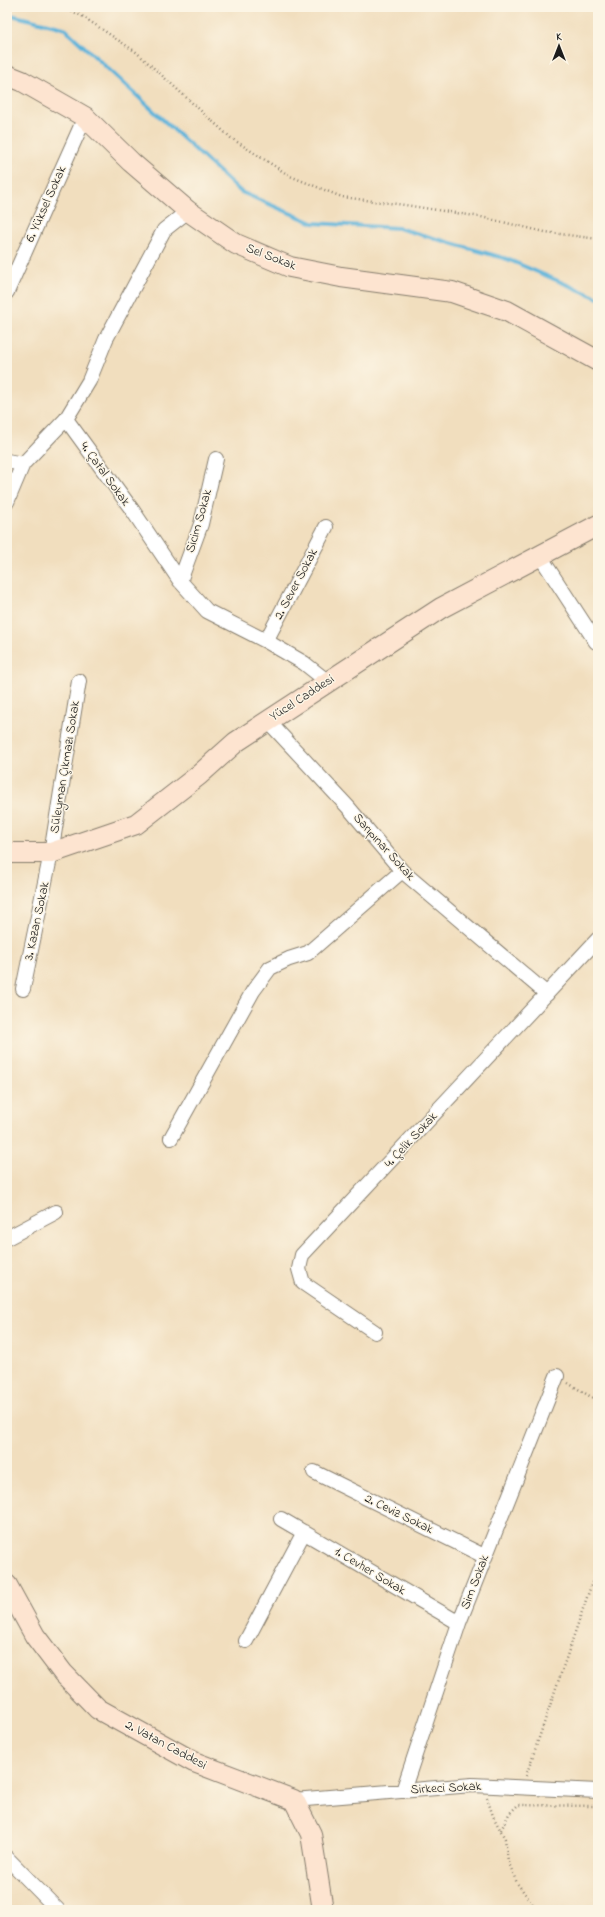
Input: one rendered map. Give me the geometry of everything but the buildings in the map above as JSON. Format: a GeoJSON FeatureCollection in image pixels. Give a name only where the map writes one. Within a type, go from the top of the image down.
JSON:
{"type":"FeatureCollection","features":[{"type":"Feature","properties":{"kind":"main road","name":"Sel Sokak"},"geometry":{"type":"LineString","coordinates":[[7,76],[22,81],[85,117],[131,162],[188,211],[236,244],[290,267],[341,277],[452,292],[506,311],[598,362]]}},
{"type":"Feature","properties":{"kind":"main road","name":"Yücel Caddesi"},"geometry":{"type":"LineString","coordinates":[[7,853],[51,853],[136,824],[199,775],[236,742],[267,720],[441,608],[540,556],[596,529]]}},
{"type":"Feature","properties":{"kind":"main road","name":"2. Vatan Caddesi"},"geometry":{"type":"LineString","coordinates":[[7,1586],[35,1636],[63,1672],[98,1709],[194,1762],[294,1800]]}},
{"type":"Feature","properties":{"kind":"main road"},"geometry":{"type":"LineString","coordinates":[[294,1800],[311,1834],[323,1910]]}},
{"type":"Feature","properties":{"kind":"street","name":"6. Yüksel Sokak"},"geometry":{"type":"LineString","coordinates":[[7,292],[85,117]]}},
{"type":"Feature","properties":{"kind":"street"},"geometry":{"type":"LineString","coordinates":[[7,502],[23,464],[66,419],[89,381],[106,339],[164,230],[188,211]]}},
{"type":"Feature","properties":{"kind":"street","name":"4. Çatal Sokak"},"geometry":{"type":"LineString","coordinates":[[66,419],[133,511],[180,581],[207,611],[266,641],[304,663],[328,682]]}},
{"type":"Feature","properties":{"kind":"street","name":"Sicim Sokak"},"geometry":{"type":"LineString","coordinates":[[180,581],[201,524],[216,459]]}},
{"type":"Feature","properties":{"kind":"street"},"geometry":{"type":"LineString","coordinates":[[7,461],[23,464]]}},
{"type":"Feature","properties":{"kind":"street","name":"2. Sever Sokak"},"geometry":{"type":"LineString","coordinates":[[266,641],[326,527]]}},
{"type":"Feature","properties":{"kind":"street"},"geometry":{"type":"LineString","coordinates":[[540,556],[597,642]]}},
{"type":"Feature","properties":{"kind":"street","name":"Süleyman Çıkmazı Sokak"},"geometry":{"type":"LineString","coordinates":[[51,853],[79,681]]}},
{"type":"Feature","properties":{"kind":"street","name":"Sarıpınar Sokak"},"geometry":{"type":"LineString","coordinates":[[267,720],[348,807],[402,871],[547,994]]}},
{"type":"Feature","properties":{"kind":"street","name":"3. Kazan Sokak"},"geometry":{"type":"LineString","coordinates":[[23,989],[51,853]]}},
{"type":"Feature","properties":{"kind":"street"},"geometry":{"type":"LineString","coordinates":[[171,1138],[253,991],[270,968],[289,959],[308,954],[402,871]]}},
{"type":"Feature","properties":{"kind":"street","name":"4. Çelik Sokak"},"geometry":{"type":"LineString","coordinates":[[375,1332],[303,1283],[299,1269],[302,1255],[598,939]]}},
{"type":"Feature","properties":{"kind":"street"},"geometry":{"type":"LineString","coordinates":[[7,1238],[56,1212]]}},
{"type":"Feature","properties":{"kind":"street","name":"Sim Sokak"},"geometry":{"type":"LineString","coordinates":[[403,1791],[459,1623],[484,1556],[557,1376]]}},
{"type":"Feature","properties":{"kind":"street","name":"2. Ceviz Sokak"},"geometry":{"type":"LineString","coordinates":[[314,1472],[484,1556]]}},
{"type":"Feature","properties":{"kind":"street","name":"1. Cevher Sokak"},"geometry":{"type":"LineString","coordinates":[[281,1519],[459,1623]]}},
{"type":"Feature","properties":{"kind":"street"},"geometry":{"type":"LineString","coordinates":[[246,1641],[304,1532]]}},
{"type":"Feature","properties":{"kind":"street","name":"Sirkeci Sokak"},"geometry":{"type":"LineString","coordinates":[[294,1800],[485,1786],[598,1791]]}},
{"type":"Feature","properties":{"kind":"street"},"geometry":{"type":"LineString","coordinates":[[7,1858],[58,1910]]}},
{"type":"Feature","properties":{"kind":"path"},"geometry":{"type":"LineString","coordinates":[[60,7],[82,16],[136,52],[231,138],[290,176],[342,197],[480,217],[545,232],[598,239]]}},
{"type":"Feature","properties":{"kind":"path"},"geometry":{"type":"LineString","coordinates":[[557,1376],[598,1401]]}},
{"type":"Feature","properties":{"kind":"path"},"geometry":{"type":"LineString","coordinates":[[522,1787],[598,1565]]}},
{"type":"Feature","properties":{"kind":"path"},"geometry":{"type":"LineString","coordinates":[[485,1786],[487,1800],[493,1816],[505,1839],[508,1861],[517,1883],[537,1910]]}},
{"type":"Feature","properties":{"kind":"path"},"geometry":{"type":"LineString","coordinates":[[501,1830],[509,1814],[518,1805],[598,1806]]}},
{"type":"Feature","properties":{"kind":"waterway"},"geometry":{"type":"LineString","coordinates":[[7,14],[64,28],[241,192],[313,223],[398,228],[507,259],[598,298]]}}]}
